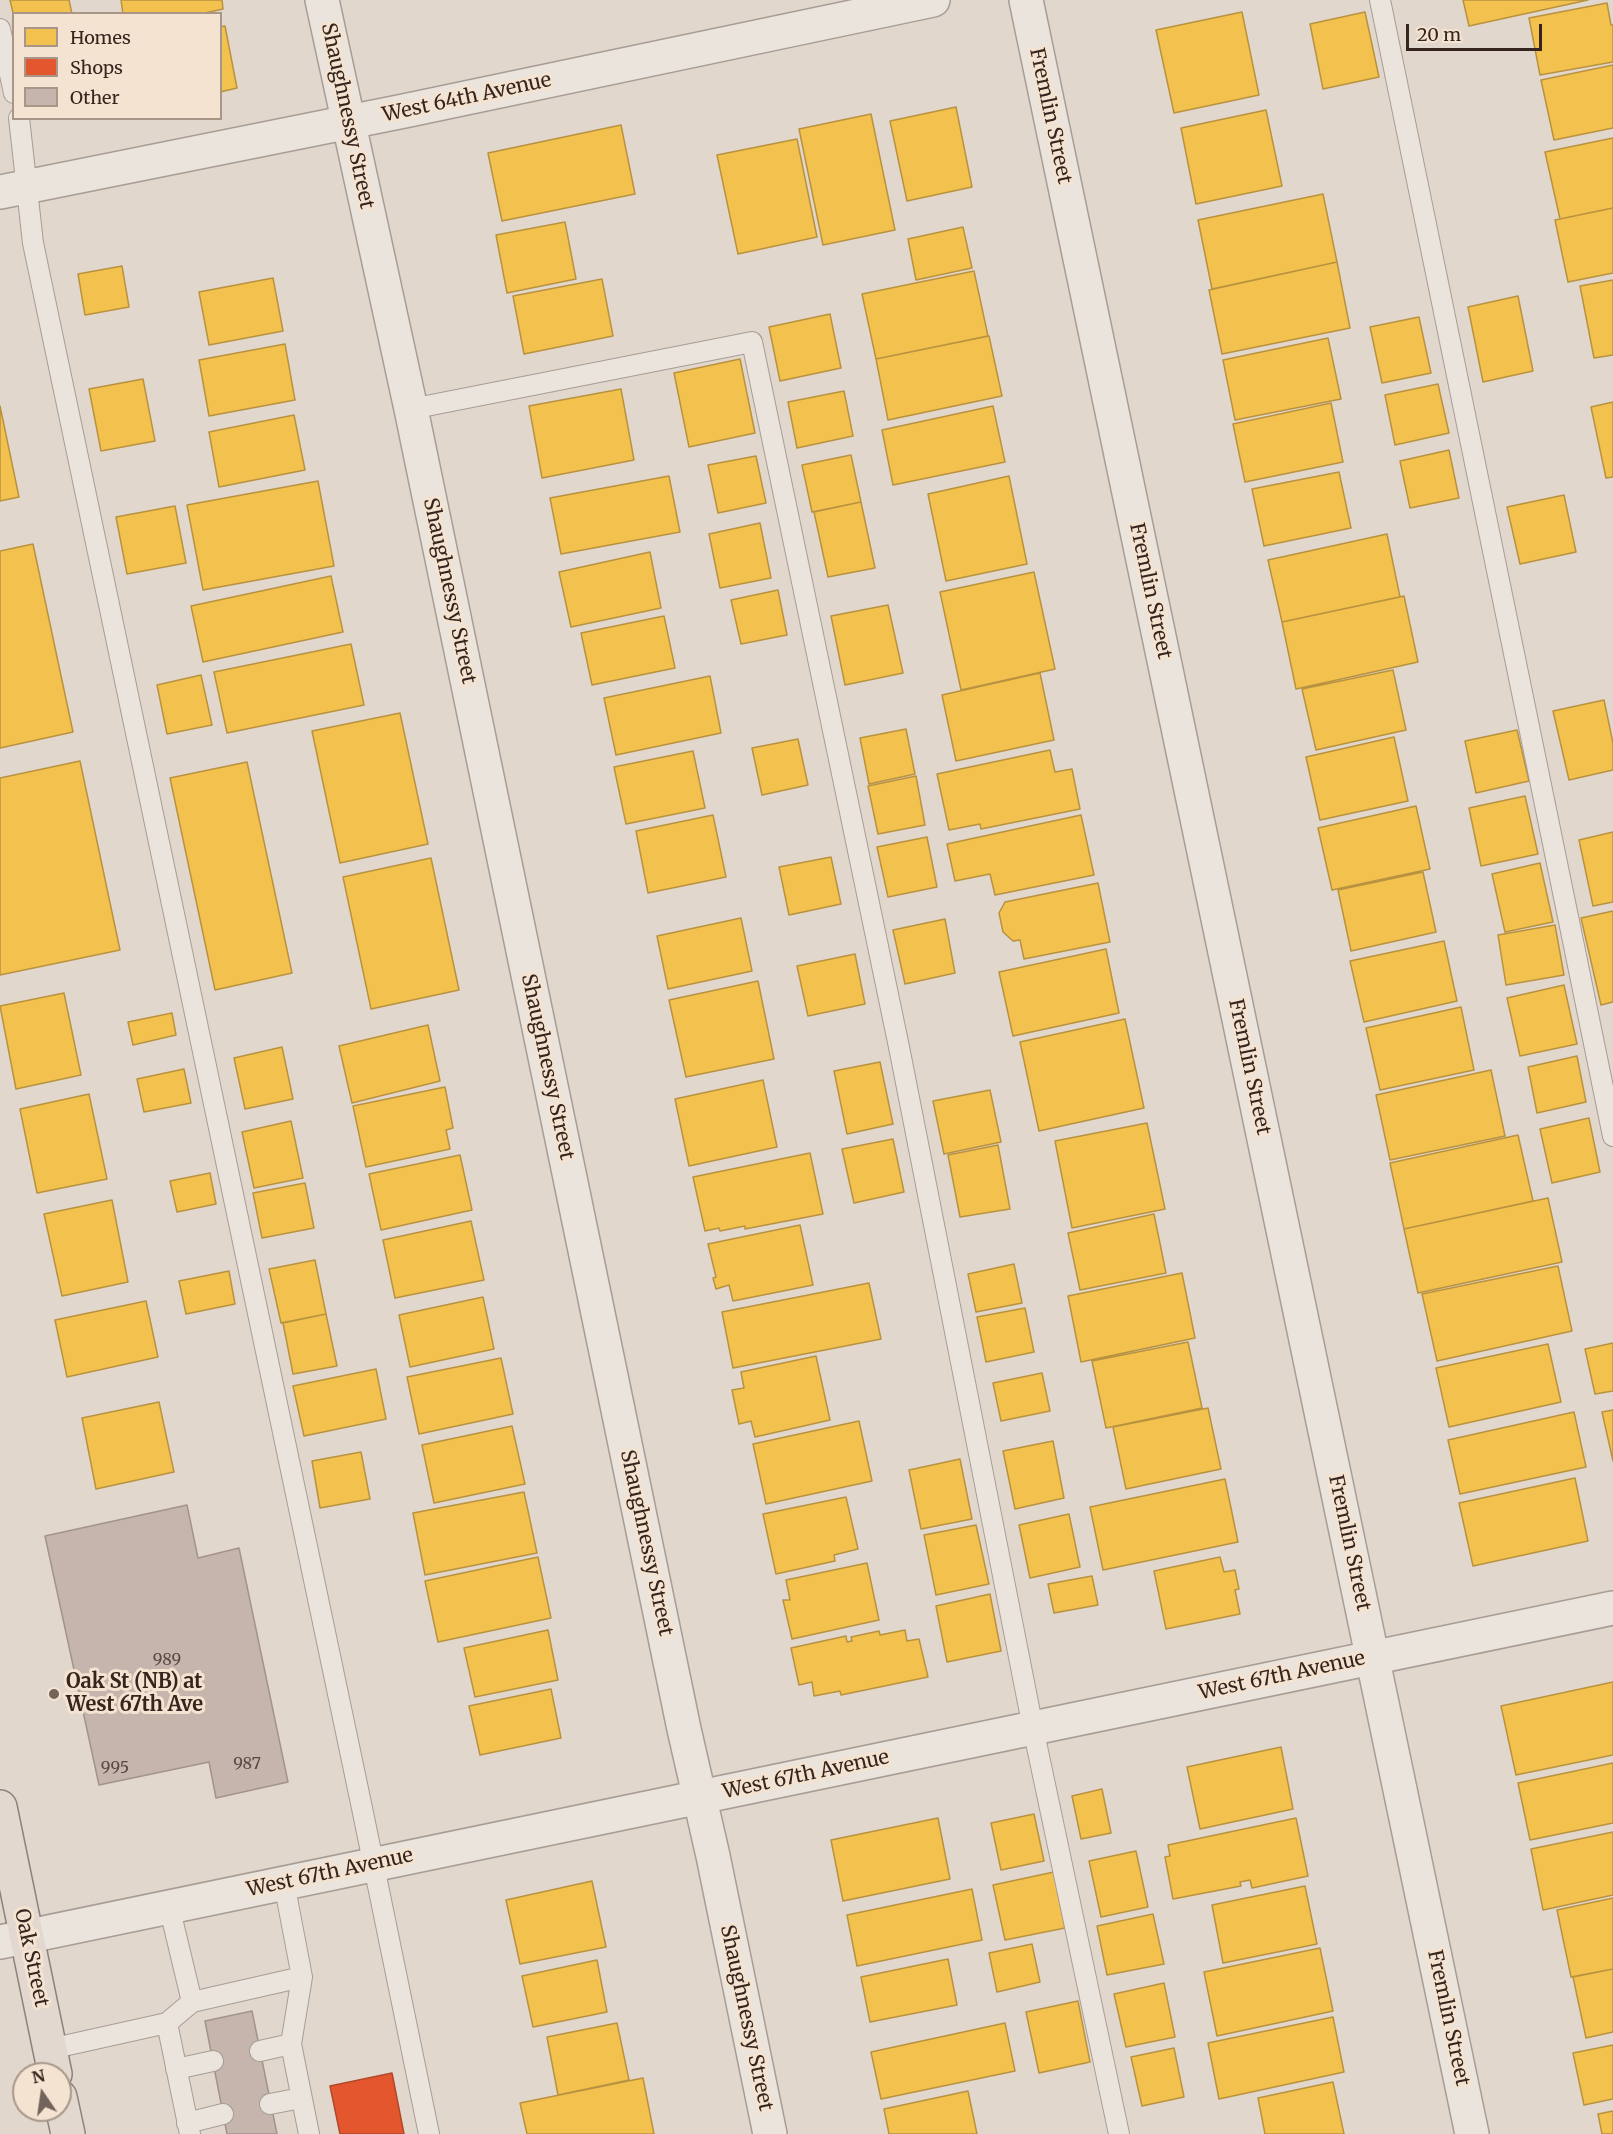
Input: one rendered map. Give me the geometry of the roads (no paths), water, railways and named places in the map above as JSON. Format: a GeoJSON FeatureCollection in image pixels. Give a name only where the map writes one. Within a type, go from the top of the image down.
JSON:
{"type":"FeatureCollection","features":[{"type":"Feature","properties":{"kind":"main road","name":"Oak Street"},"geometry":{"type":"LineString","coordinates":[[0,1807],[13,1939],[53,2061]]}},
{"type":"Feature","properties":{"kind":"street","name":"Shaughnessy Street"},"geometry":{"type":"LineString","coordinates":[[322,0],[411,409],[770,2134]]}},
{"type":"Feature","properties":{"kind":"street","name":"West 64th Avenue"},"geometry":{"type":"LineString","coordinates":[[13,189],[933,0]]}},
{"type":"Feature","properties":{"kind":"street","name":"Fremlin Street"},"geometry":{"type":"LineString","coordinates":[[1026,0],[1472,2134]]}},
{"type":"Feature","properties":{"kind":"street","name":"West 67th Avenue"},"geometry":{"type":"LineString","coordinates":[[13,1939],[1613,1608]]}},
{"type":"Feature","properties":{"kind":"lane"},"geometry":{"type":"LineString","coordinates":[[1380,0],[1613,1136]]}},
{"type":"Feature","properties":{"kind":"lane"},"geometry":{"type":"LineString","coordinates":[[0,29],[12,84]]}},
{"type":"Feature","properties":{"kind":"lane"},"geometry":{"type":"LineString","coordinates":[[19,120],[13,189],[33,243],[429,2134]]}},
{"type":"Feature","properties":{"kind":"lane"},"geometry":{"type":"LineString","coordinates":[[411,409],[752,342],[901,1059],[1033,1728],[1119,2134]]}},
{"type":"Feature","properties":{"kind":"lane"},"geometry":{"type":"LineString","coordinates":[[285,1883],[302,1977],[291,2044],[309,2134]]}},
{"type":"Feature","properties":{"kind":"lane"},"geometry":{"type":"LineString","coordinates":[[169,1906],[192,2002]]}},
{"type":"Feature","properties":{"kind":"lane"},"geometry":{"type":"LineString","coordinates":[[53,2061],[167,2023],[192,2002],[302,1977]]}},
{"type":"Feature","properties":{"kind":"lane"},"geometry":{"type":"LineString","coordinates":[[167,2023],[188,2128],[224,2114]]}},
{"type":"Feature","properties":{"kind":"lane"},"geometry":{"type":"LineString","coordinates":[[260,2051],[291,2044]]}},
{"type":"Feature","properties":{"kind":"lane"},"geometry":{"type":"LineString","coordinates":[[176,2069],[213,2061]]}},
{"type":"Feature","properties":{"kind":"lane"},"geometry":{"type":"LineString","coordinates":[[270,2104],[301,2098]]}},
{"type":"Feature","properties":{"kind":"place","name":"Oak St (NB) at West 67th Ave"},"geometry":{"type":"Point","coordinates":[54,1694]}}]}
